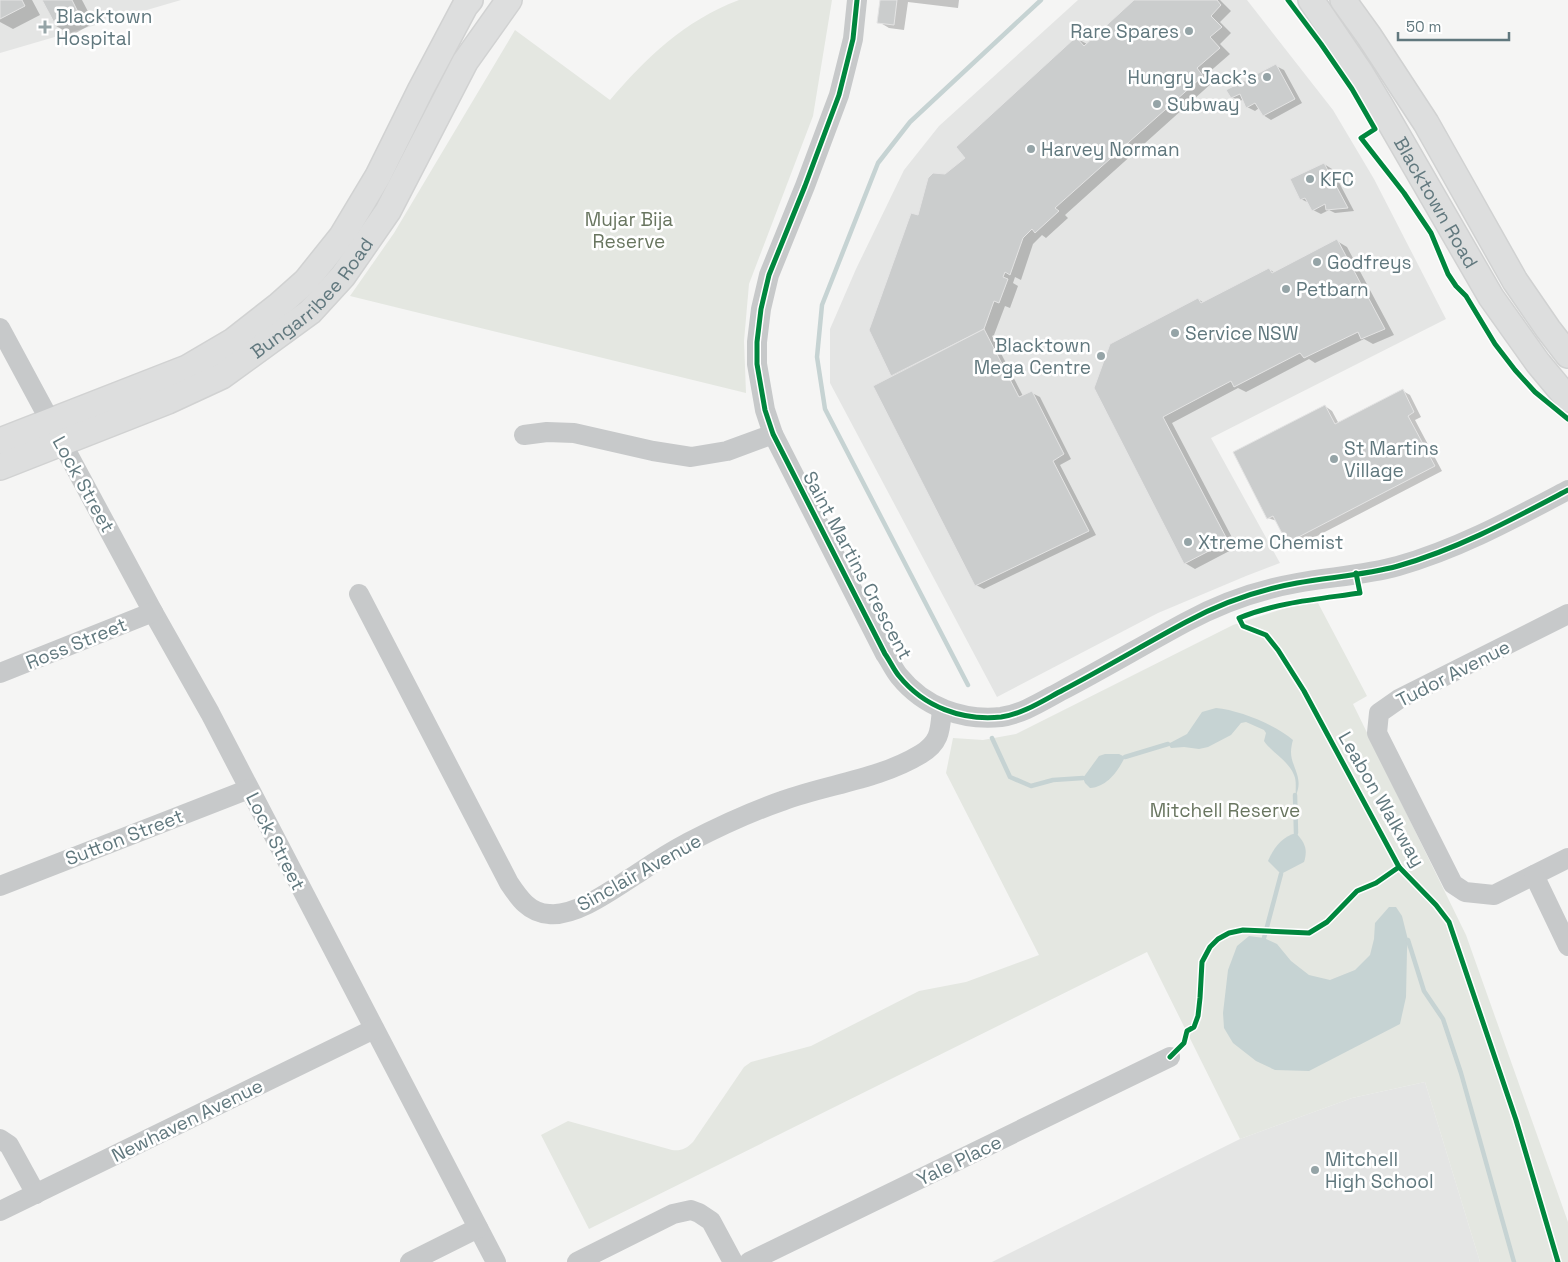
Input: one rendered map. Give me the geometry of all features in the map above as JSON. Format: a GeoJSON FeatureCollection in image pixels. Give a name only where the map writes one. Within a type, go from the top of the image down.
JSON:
{"type":"FeatureCollection","features":[{"type":"Feature","properties":{"kind":"main road","name":"Bungarribee Road"},"geometry":{"type":"LineString","coordinates":[[0,467],[56,432],[187,368],[233,341],[306,281],[342,236],[378,176],[421,89],[470,0]]}},
{"type":"Feature","properties":{"kind":"main road","name":"Bungarribee Road"},"geometry":{"type":"LineString","coordinates":[[0,441],[56,432],[168,401],[222,376],[310,312],[343,276],[388,211],[465,62],[510,0]]}},
{"type":"Feature","properties":{"kind":"main road","name":"Blacktown Road"},"geometry":{"type":"LineString","coordinates":[[1311,0],[1380,105],[1491,297],[1538,363],[1568,399]]}},
{"type":"Feature","properties":{"kind":"main road","name":"Blacktown Road"},"geometry":{"type":"LineString","coordinates":[[1343,0],[1370,36],[1426,124],[1515,281],[1568,355]]}},
{"type":"Feature","properties":{"kind":"street","name":"Saint Martins Crescent"},"geometry":{"type":"LineString","coordinates":[[856,0],[853,39],[838,95],[805,186],[768,275],[761,309],[757,342],[757,364],[765,410],[773,434],[885,654],[898,675],[915,693],[942,709],[959,714],[990,717],[1003,716],[1022,710],[1126,656],[1187,621],[1233,600],[1296,583],[1396,566],[1430,556],[1486,532],[1568,490]]}},
{"type":"Feature","properties":{"kind":"street","name":"Lock Street"},"geometry":{"type":"LineString","coordinates":[[0,328],[153,612],[210,713],[496,1262]]}},
{"type":"Feature","properties":{"kind":"street"},"geometry":{"type":"LineString","coordinates":[[524,435],[548,432],[574,433],[653,451],[691,457],[726,451],[773,434]]}},
{"type":"Feature","properties":{"kind":"street","name":"Sinclair Avenue"},"geometry":{"type":"LineString","coordinates":[[359,594],[508,883],[528,907],[549,915],[576,909],[595,900],[679,848],[724,825],[782,800],[874,776],[923,754],[938,738],[942,709]]}},
{"type":"Feature","properties":{"kind":"street","name":"Ross Street"},"geometry":{"type":"LineString","coordinates":[[0,673],[153,612]]}},
{"type":"Feature","properties":{"kind":"street","name":"Tudor Avenue"},"geometry":{"type":"LineString","coordinates":[[1568,614],[1399,699],[1380,713],[1377,733],[1453,884],[1465,892],[1494,895],[1568,858]]}},
{"type":"Feature","properties":{"kind":"street","name":"Sutton Street"},"geometry":{"type":"LineString","coordinates":[[0,886],[249,789]]}},
{"type":"Feature","properties":{"kind":"street"},"geometry":{"type":"LineString","coordinates":[[1534,875],[1568,946]]}},
{"type":"Feature","properties":{"kind":"street","name":"Newhaven Avenue"},"geometry":{"type":"LineString","coordinates":[[0,1211],[374,1029]]}},
{"type":"Feature","properties":{"kind":"street","name":"Yale Place"},"geometry":{"type":"LineString","coordinates":[[749,1262],[1170,1057]]}},
{"type":"Feature","properties":{"kind":"street"},"geometry":{"type":"LineString","coordinates":[[0,1139],[8,1145],[36,1194]]}},
{"type":"Feature","properties":{"kind":"street"},"geometry":{"type":"LineString","coordinates":[[578,1262],[673,1214],[691,1210],[712,1221],[733,1262]]}},
{"type":"Feature","properties":{"kind":"street"},"geometry":{"type":"LineString","coordinates":[[410,1262],[478,1228]]}},
{"type":"Feature","properties":{"kind":"shaded area","name":"Blacktown Hospital"},"geometry":{"type":"Polygon","coordinates":[[[0,0],[181,0],[0,53],[0,0]]]}},
{"type":"Feature","properties":{"kind":"shaded area","name":"Blacktown Mega Centre"},"geometry":{"type":"Polygon","coordinates":[[[1078,0],[1247,0],[1333,110],[1374,179],[1446,319],[1211,438],[1280,563],[1158,613],[997,697],[830,383],[830,329],[856,269],[904,170],[939,126],[1078,0]]]}},
{"type":"Feature","properties":{"kind":"shaded area"},"geometry":{"type":"Polygon","coordinates":[[[1216,708],[1257,719],[1286,734],[1293,740],[1292,757],[1299,783],[1296,795],[1294,775],[1284,761],[1264,741],[1266,733],[1264,730],[1246,722],[1241,723],[1231,735],[1208,747],[1199,749],[1171,748],[1168,744],[1187,734],[1202,712],[1216,708]]]}},
{"type":"Feature","properties":{"kind":"shaded area"},"geometry":{"type":"Polygon","coordinates":[[[1119,754],[1125,757],[1119,768],[1107,781],[1102,785],[1090,788],[1083,778],[1099,756],[1119,754]]]}},
{"type":"Feature","properties":{"kind":"shaded area"},"geometry":{"type":"Polygon","coordinates":[[[1296,833],[1305,846],[1304,862],[1281,874],[1268,861],[1279,843],[1296,833]]]}},
{"type":"Feature","properties":{"kind":"shaded area"},"geometry":{"type":"Polygon","coordinates":[[[1389,907],[1396,907],[1402,916],[1408,940],[1406,997],[1400,1024],[1309,1071],[1275,1070],[1256,1061],[1233,1043],[1224,1028],[1223,1013],[1228,970],[1237,946],[1249,936],[1264,938],[1277,944],[1291,961],[1309,975],[1330,980],[1355,970],[1370,955],[1375,923],[1389,907]]]}},
{"type":"Feature","properties":{"kind":"shaded area","name":"Mitchell High School"},"geometry":{"type":"Polygon","coordinates":[[[1425,1082],[1480,1262],[992,1262],[1240,1139],[1352,1098],[1425,1082]]]}},
{"type":"Feature","properties":{"kind":"green space","name":"Mujar Bija Reserve"},"geometry":{"type":"Polygon","coordinates":[[[739,0],[832,0],[813,116],[749,284],[744,341],[746,393],[350,296],[394,233],[515,30],[610,100],[638,69],[668,42],[701,18],[739,0]]]}},
{"type":"Feature","properties":{"kind":"green space","name":"Mitchell Reserve"},"geometry":{"type":"Polygon","coordinates":[[[1318,603],[1367,696],[1353,704],[1466,935],[1568,1222],[1568,1262],[1480,1262],[1425,1082],[1352,1098],[1240,1139],[1147,952],[589,1229],[541,1135],[568,1121],[672,1150],[683,1149],[693,1142],[744,1067],[751,1062],[811,1046],[919,991],[966,982],[1039,955],[946,773],[953,738],[983,740],[1016,734],[1233,625],[1289,607],[1318,603]]]}},
{"type":"Feature","properties":{"kind":"building"},"geometry":{"type":"Polygon","coordinates":[[[0,0],[22,0],[25,6],[0,19],[0,0]]]}},
{"type":"Feature","properties":{"kind":"building"},"geometry":{"type":"Polygon","coordinates":[[[42,0],[72,0],[79,14],[56,26],[42,0]]]}},
{"type":"Feature","properties":{"kind":"building"},"geometry":{"type":"Polygon","coordinates":[[[880,0],[897,0],[894,25],[877,23],[880,0]]]}},
{"type":"Feature","properties":{"kind":"building"},"geometry":{"type":"Polygon","coordinates":[[[1134,0],[1217,0],[1221,5],[1211,16],[1222,27],[1210,37],[1220,48],[1197,68],[1203,76],[1055,208],[1059,211],[1035,233],[1032,229],[1023,238],[1010,275],[1005,272],[1003,277],[1008,279],[999,303],[994,301],[984,329],[891,376],[869,330],[911,213],[918,215],[928,178],[933,173],[945,174],[965,158],[956,147],[1076,37],[1084,46],[1134,0]]]}},
{"type":"Feature","properties":{"kind":"building","name":"Hungry Jack's"},"geometry":{"type":"Polygon","coordinates":[[[1276,64],[1295,99],[1263,116],[1255,103],[1246,108],[1240,94],[1231,98],[1226,90],[1276,64]]]}},
{"type":"Feature","properties":{"kind":"building"},"geometry":{"type":"Polygon","coordinates":[[[1324,163],[1348,208],[1326,210],[1325,204],[1312,211],[1305,198],[1300,200],[1290,179],[1324,163]]]}},
{"type":"Feature","properties":{"kind":"building"},"geometry":{"type":"Polygon","coordinates":[[[1337,239],[1385,329],[1361,339],[1358,332],[1304,358],[1300,353],[1234,387],[1231,381],[1163,417],[1228,541],[1184,564],[1094,388],[1110,344],[1198,298],[1201,303],[1269,268],[1272,273],[1337,239]]]}},
{"type":"Feature","properties":{"kind":"building"},"geometry":{"type":"Polygon","coordinates":[[[984,329],[1019,397],[1032,391],[1064,454],[1053,461],[1089,531],[975,586],[873,386],[984,329]]]}},
{"type":"Feature","properties":{"kind":"building","name":"St Martins Village"},"geometry":{"type":"Polygon","coordinates":[[[1403,389],[1414,412],[1408,416],[1435,466],[1287,543],[1273,516],[1267,519],[1233,452],[1325,405],[1335,424],[1403,389]]]}},
{"type":"Feature","properties":{"kind":"waterway"},"geometry":{"type":"LineString","coordinates":[[968,685],[825,409],[817,357],[822,305],[878,163],[910,122],[1041,0]]}},
{"type":"Feature","properties":{"kind":"waterway"},"geometry":{"type":"LineString","coordinates":[[992,738],[1010,777],[1031,786],[1053,780],[1083,778]]}},
{"type":"Feature","properties":{"kind":"waterway"},"geometry":{"type":"LineString","coordinates":[[1125,757],[1168,744]]}},
{"type":"Feature","properties":{"kind":"waterway"},"geometry":{"type":"LineString","coordinates":[[1295,795],[1296,833]]}},
{"type":"Feature","properties":{"kind":"waterway"},"geometry":{"type":"LineString","coordinates":[[1264,938],[1281,874]]}},
{"type":"Feature","properties":{"kind":"waterway"},"geometry":{"type":"LineString","coordinates":[[1408,940],[1424,991],[1443,1019],[1461,1073],[1514,1262]]}},
{"type":"Feature","properties":{"kind":"cycle path"},"geometry":{"type":"LineString","coordinates":[[857,0],[853,39],[839,95],[769,275],[761,309],[757,342],[757,364],[765,410],[773,434],[885,654],[899,676],[920,696],[945,710],[972,717],[1001,717],[1017,713],[1041,702],[1186,622],[1226,603],[1282,586],[1373,572],[1420,559],[1464,542],[1568,490]]}},
{"type":"Feature","properties":{"kind":"cycle path"},"geometry":{"type":"LineString","coordinates":[[1288,0],[1352,89],[1375,129],[1361,138],[1404,193],[1431,233],[1448,274],[1456,286],[1466,296],[1495,344],[1515,370],[1535,392],[1568,419]]}},
{"type":"Feature","properties":{"kind":"cycle path","name":"Leabon Walkway"},"geometry":{"type":"LineString","coordinates":[[1356,573],[1360,593],[1314,599],[1269,608],[1239,618],[1243,626],[1266,635],[1278,650],[1304,691],[1399,867],[1436,905],[1449,922],[1516,1120],[1558,1262]]}},
{"type":"Feature","properties":{"kind":"cycle path","name":"Leabon Walkway"},"geometry":{"type":"LineString","coordinates":[[1170,1057],[1184,1043],[1187,1031],[1194,1027],[1198,1016],[1202,962],[1210,947],[1218,939],[1229,933],[1243,930],[1309,933],[1327,922],[1357,891],[1376,883],[1399,867]]}},
{"type":"Feature","properties":{"kind":"place","name":"Blacktown Hospital"},"geometry":{"type":"Point","coordinates":[45,27]}},
{"type":"Feature","properties":{"kind":"place","name":"Rare Spares"},"geometry":{"type":"Point","coordinates":[1189,31]}},
{"type":"Feature","properties":{"kind":"place","name":"Hungry Jack's"},"geometry":{"type":"Point","coordinates":[1267,77]}},
{"type":"Feature","properties":{"kind":"place","name":"Subway"},"geometry":{"type":"Point","coordinates":[1157,104]}},
{"type":"Feature","properties":{"kind":"place","name":"Harvey Norman"},"geometry":{"type":"Point","coordinates":[1031,149]}},
{"type":"Feature","properties":{"kind":"place","name":"KFC"},"geometry":{"type":"Point","coordinates":[1310,179]}},
{"type":"Feature","properties":{"kind":"place","name":"Godfreys"},"geometry":{"type":"Point","coordinates":[1317,262]}},
{"type":"Feature","properties":{"kind":"place","name":"Petbarn"},"geometry":{"type":"Point","coordinates":[1286,289]}},
{"type":"Feature","properties":{"kind":"place","name":"Service NSW"},"geometry":{"type":"Point","coordinates":[1175,333]}},
{"type":"Feature","properties":{"kind":"place","name":"Blacktown Mega Centre"},"geometry":{"type":"Point","coordinates":[1101,356]}},
{"type":"Feature","properties":{"kind":"place","name":"St Martins Village"},"geometry":{"type":"Point","coordinates":[1334,459]}},
{"type":"Feature","properties":{"kind":"place","name":"Xtreme Chemist"},"geometry":{"type":"Point","coordinates":[1188,542]}},
{"type":"Feature","properties":{"kind":"place","name":"Mitchell High School"},"geometry":{"type":"Point","coordinates":[1315,1170]}}]}
